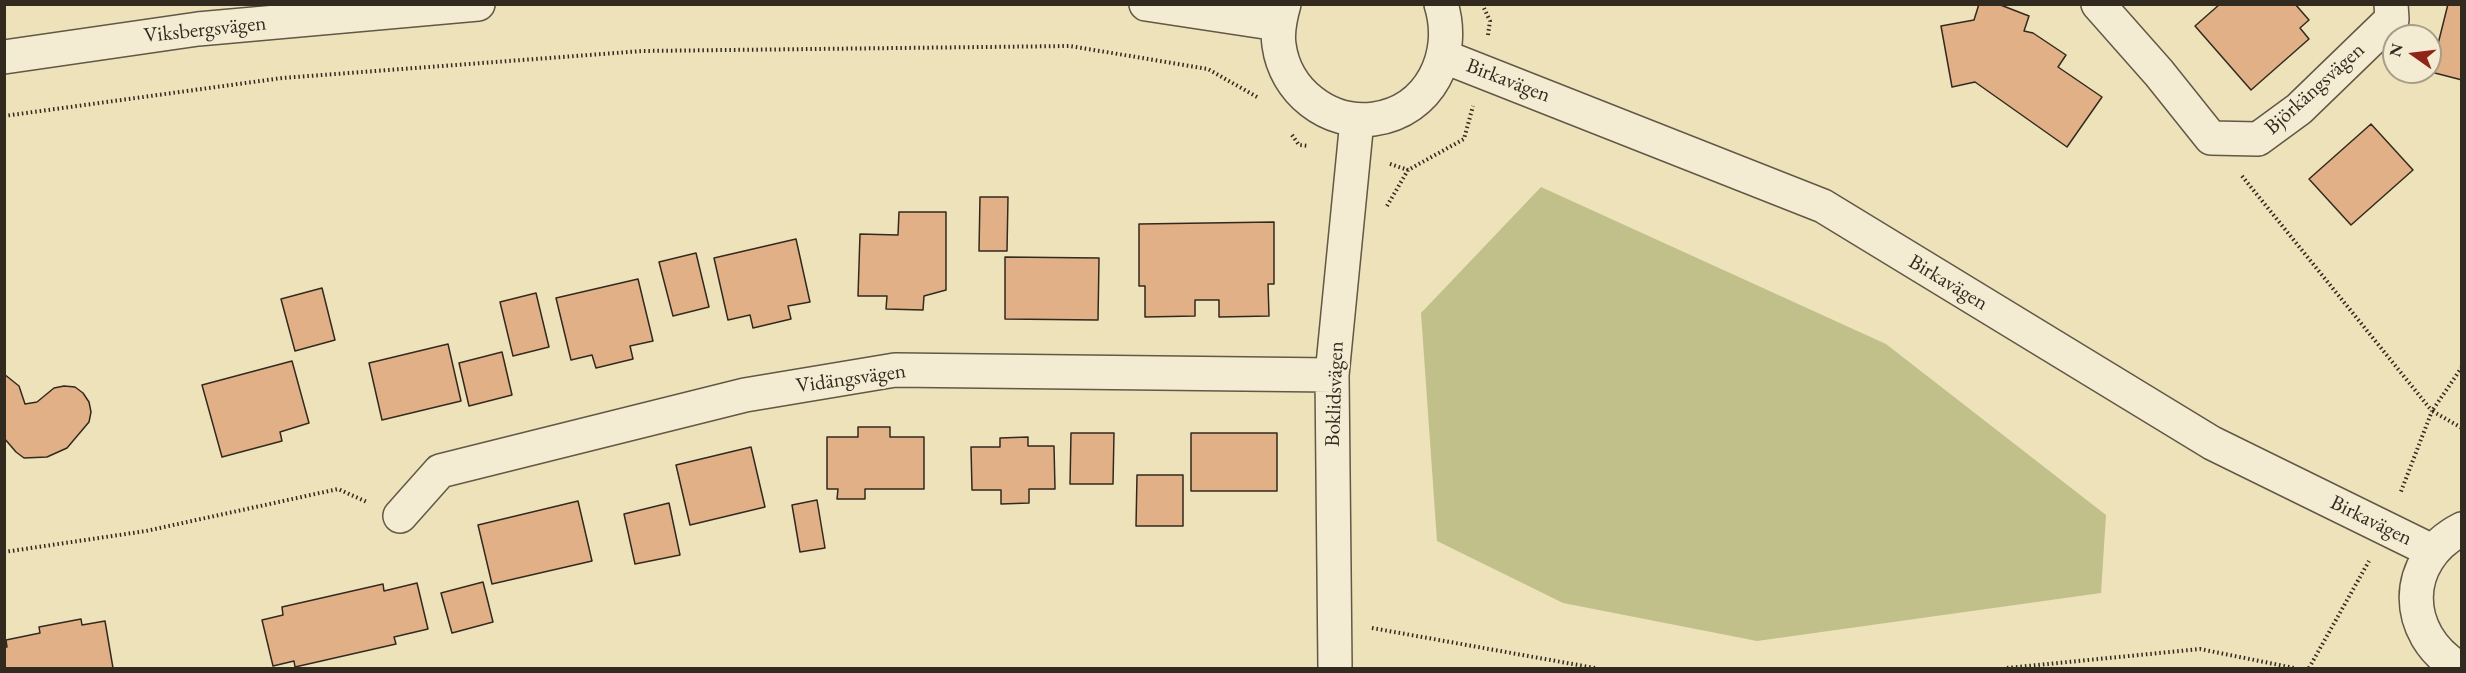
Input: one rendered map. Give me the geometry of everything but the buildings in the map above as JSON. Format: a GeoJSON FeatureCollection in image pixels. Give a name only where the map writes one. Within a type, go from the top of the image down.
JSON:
{"type":"FeatureCollection","features":[{"type":"Feature","properties":{"kind":"street","name":"Viksbergsvägen"},"geometry":{"type":"LineString","coordinates":[[4,57],[198,29],[478,4]]}},
{"type":"Feature","properties":{"kind":"street"},"geometry":{"type":"LineString","coordinates":[[1146,4],[1281,14],[1278,44],[1282,63],[1297,89],[1325,111],[1357,120],[1390,115],[1412,104],[1429,87],[1445,57],[1446,19],[1441,4]]}},
{"type":"Feature","properties":{"kind":"street"},"geometry":{"type":"LineString","coordinates":[[2098,4],[2159,73],[2211,138]]}},
{"type":"Feature","properties":{"kind":"street","name":"Björkängsvägen"},"geometry":{"type":"LineString","coordinates":[[2211,138],[2258,139],[2291,115],[2392,19],[2391,4]]}},
{"type":"Feature","properties":{"kind":"street","name":"Birkavägen"},"geometry":{"type":"LineString","coordinates":[[1445,57],[1823,206],[2212,443],[2432,551]]}},
{"type":"Feature","properties":{"kind":"street","name":"Boklidsvägen"},"geometry":{"type":"LineString","coordinates":[[1335,669],[1332,375],[1357,120]]}},
{"type":"Feature","properties":{"kind":"street","name":"Vidängsvägen"},"geometry":{"type":"LineString","coordinates":[[400,516],[440,471],[745,395],[895,370],[1332,375]]}},
{"type":"Feature","properties":{"kind":"street"},"geometry":{"type":"LineString","coordinates":[[2459,668],[2433,648],[2420,625],[2416,607],[2416,589],[2422,569],[2432,551],[2445,538],[2462,529]]}},
{"type":"Feature","properties":{"kind":"path"},"geometry":{"type":"LineString","coordinates":[[4,116],[282,78],[642,51],[1070,46],[1208,69],[1259,99]]}},
{"type":"Feature","properties":{"kind":"path"},"geometry":{"type":"LineString","coordinates":[[1287,129],[1299,145],[1355,153],[1408,170]]}},
{"type":"Feature","properties":{"kind":"path"},"geometry":{"type":"LineString","coordinates":[[2211,138],[2432,411],[2462,428]]}},
{"type":"Feature","properties":{"kind":"path"},"geometry":{"type":"LineString","coordinates":[[2309,669],[2386,529],[2432,411],[2462,367]]}},
{"type":"Feature","properties":{"kind":"path"},"geometry":{"type":"LineString","coordinates":[[4,552],[146,531],[338,489],[400,516]]}},
{"type":"Feature","properties":{"kind":"path"},"geometry":{"type":"LineString","coordinates":[[1360,627],[1595,669]]}},
{"type":"Feature","properties":{"kind":"path"},"geometry":{"type":"LineString","coordinates":[[2007,669],[2200,650],[2294,669]]}},
{"type":"Feature","properties":{"kind":"shaded area"},"geometry":{"type":"Polygon","coordinates":[[[1541,187],[1886,344],[2106,515],[2101,593],[1757,641],[1563,603],[1437,541],[1421,313],[1541,187]]]}}]}
